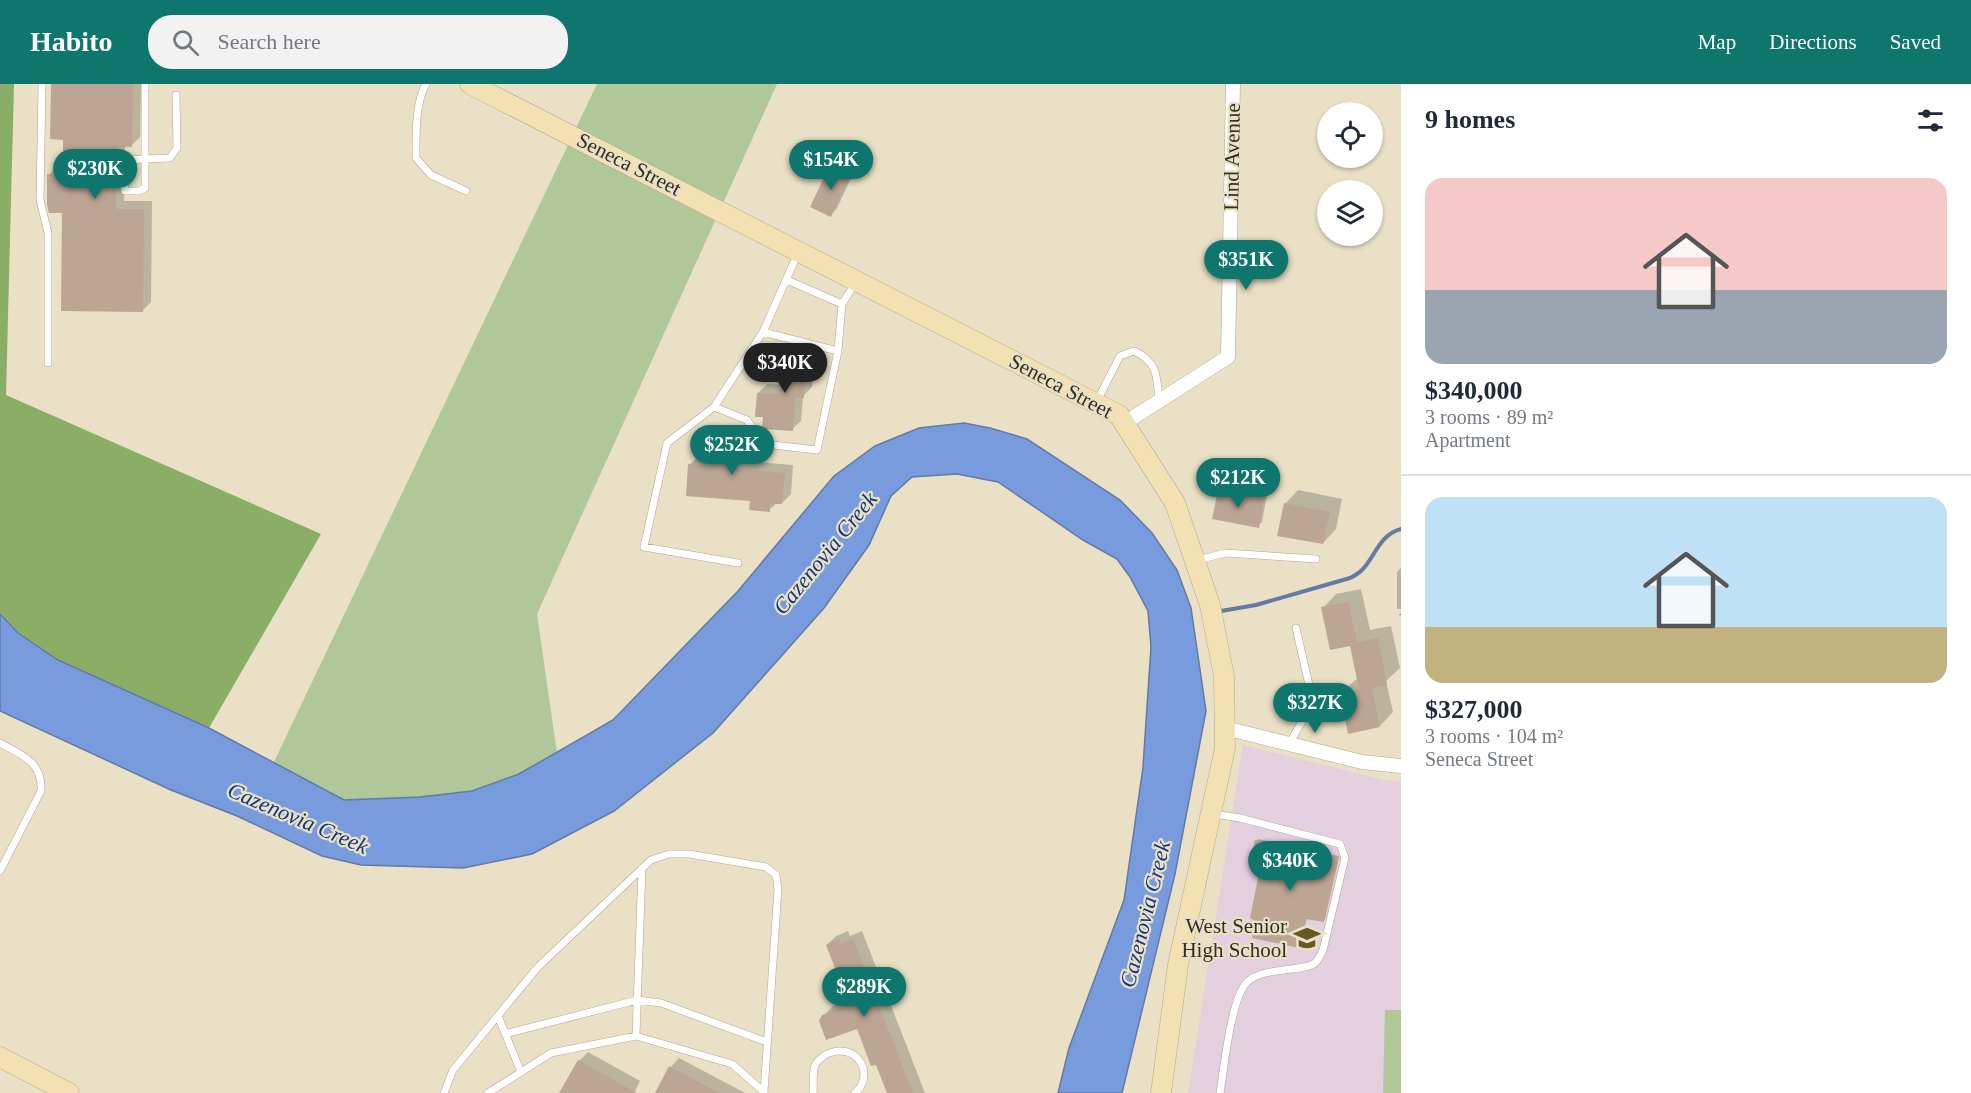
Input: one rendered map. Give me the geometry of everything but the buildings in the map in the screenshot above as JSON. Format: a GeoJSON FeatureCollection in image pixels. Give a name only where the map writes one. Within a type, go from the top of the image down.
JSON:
{"type":"FeatureCollection","features":[{"type":"Feature","properties":{"kind":"street","name":"Seneca Street"},"geometry":{"type":"LineString","coordinates":[[470,84],[1119,415],[1175,503],[1210,605],[1224,676],[1225,748],[1179,965],[1161,1093]]}},
{"type":"Feature","properties":{"kind":"street","name":"Lind Avenue"},"geometry":{"type":"LineString","coordinates":[[1123,424],[1228,357],[1233,84]]}},
{"type":"Feature","properties":{"kind":"street"},"geometry":{"type":"LineString","coordinates":[[1225,728],[1362,762],[1401,766]]}},
{"type":"Feature","properties":{"kind":"street"},"geometry":{"type":"LineString","coordinates":[[0,1057],[63,1090]]}},
{"type":"Feature","properties":{"kind":"lane"},"geometry":{"type":"LineString","coordinates":[[42,84],[40,200],[48,233],[48,363]]}},
{"type":"Feature","properties":{"kind":"lane"},"geometry":{"type":"LineString","coordinates":[[124,181],[125,191],[139,191],[145,188],[144,84]]}},
{"type":"Feature","properties":{"kind":"lane"},"geometry":{"type":"LineString","coordinates":[[426,84],[416,131],[416,158],[431,175],[466,191]]}},
{"type":"Feature","properties":{"kind":"lane"},"geometry":{"type":"LineString","coordinates":[[124,169],[124,160],[170,158],[177,148],[176,95]]}},
{"type":"Feature","properties":{"kind":"lane"},"geometry":{"type":"LineString","coordinates":[[738,563],[644,548],[667,443],[714,406],[763,332],[799,251]]}},
{"type":"Feature","properties":{"kind":"lane"},"geometry":{"type":"LineString","coordinates":[[787,280],[842,304]]}},
{"type":"Feature","properties":{"kind":"lane"},"geometry":{"type":"LineString","coordinates":[[714,406],[747,420],[764,444],[817,450],[838,351],[842,304],[856,282]]}},
{"type":"Feature","properties":{"kind":"lane"},"geometry":{"type":"LineString","coordinates":[[763,332],[838,351]]}},
{"type":"Feature","properties":{"kind":"lane"},"geometry":{"type":"LineString","coordinates":[[1096,403],[1120,356],[1134,351],[1144,356],[1153,366],[1160,401]]}},
{"type":"Feature","properties":{"kind":"lane"},"geometry":{"type":"LineString","coordinates":[[1195,561],[1225,553],[1316,559]]}},
{"type":"Feature","properties":{"kind":"lane"},"geometry":{"type":"LineString","coordinates":[[1289,744],[1308,711],[1312,698],[1296,628]]}},
{"type":"Feature","properties":{"kind":"lane"},"geometry":{"type":"LineString","coordinates":[[0,743],[36,766],[42,778],[41,791],[0,871]]}},
{"type":"Feature","properties":{"kind":"lane"},"geometry":{"type":"LineString","coordinates":[[1211,813],[1240,818],[1340,844],[1345,858],[1323,950],[1316,964],[1274,970],[1248,982],[1236,1000],[1220,1093]]}},
{"type":"Feature","properties":{"kind":"lane"},"geometry":{"type":"LineString","coordinates":[[444,1093],[453,1070],[538,967],[651,860],[669,854],[689,854],[766,867],[777,875],[778,889],[764,1092]]}},
{"type":"Feature","properties":{"kind":"lane"},"geometry":{"type":"LineString","coordinates":[[636,1036],[642,868]]}},
{"type":"Feature","properties":{"kind":"lane"},"geometry":{"type":"LineString","coordinates":[[505,1034],[637,1000],[661,1003],[767,1042]]}},
{"type":"Feature","properties":{"kind":"lane"},"geometry":{"type":"LineString","coordinates":[[498,1016],[521,1072]]}},
{"type":"Feature","properties":{"kind":"lane"},"geometry":{"type":"LineString","coordinates":[[488,1093],[552,1053],[636,1036],[732,1064],[764,1092]]}},
{"type":"Feature","properties":{"kind":"lane"},"geometry":{"type":"LineString","coordinates":[[813,1093],[816,1064],[822,1057],[842,1050],[851,1052],[859,1060],[864,1074],[860,1088],[855,1093]]}},
{"type":"Feature","properties":{"kind":"shaded area","name":"West Senior High School"},"geometry":{"type":"Polygon","coordinates":[[[1243,745],[1384,780],[1401,782],[1401,1093],[1188,1093],[1243,745]]]}},
{"type":"Feature","properties":{"kind":"green space"},"geometry":{"type":"Polygon","coordinates":[[[0,84],[14,84],[6,395],[321,534],[209,728],[58,660],[18,633],[0,614],[0,84]]]}},
{"type":"Feature","properties":{"kind":"green space"},"geometry":{"type":"Polygon","coordinates":[[[597,84],[777,84],[537,614],[557,753],[519,774],[472,791],[420,797],[344,801],[273,764],[597,84]]]}},
{"type":"Feature","properties":{"kind":"green space"},"geometry":{"type":"Polygon","coordinates":[[[1385,1010],[1401,1010],[1401,1093],[1383,1093],[1385,1010]]]}},
{"type":"Feature","properties":{"kind":"water","name":"Cazenovia Creek"},"geometry":{"type":"Polygon","coordinates":[[[964,423],[1027,439],[1120,500],[1152,533],[1177,570],[1191,608],[1206,711],[1175,874],[1122,1093],[1058,1093],[1069,1048],[1124,900],[1143,767],[1151,647],[1148,611],[1130,577],[1117,559],[1083,540],[998,482],[957,474],[912,477],[891,496],[869,545],[824,608],[713,733],[614,811],[532,854],[463,868],[361,865],[322,856],[237,816],[171,790],[0,711],[0,614],[18,633],[58,660],[209,728],[344,800],[420,797],[472,791],[519,774],[613,720],[738,591],[834,476],[875,446],[919,428],[964,423]]]}},
{"type":"Feature","properties":{"kind":"waterway"},"geometry":{"type":"LineString","coordinates":[[1221,611],[1256,605],[1350,578],[1367,565],[1387,536],[1401,529]]}},
{"type":"Feature","properties":{"kind":"place","name":"West Senior High School"},"geometry":{"type":"Point","coordinates":[1307,938]}}]}
